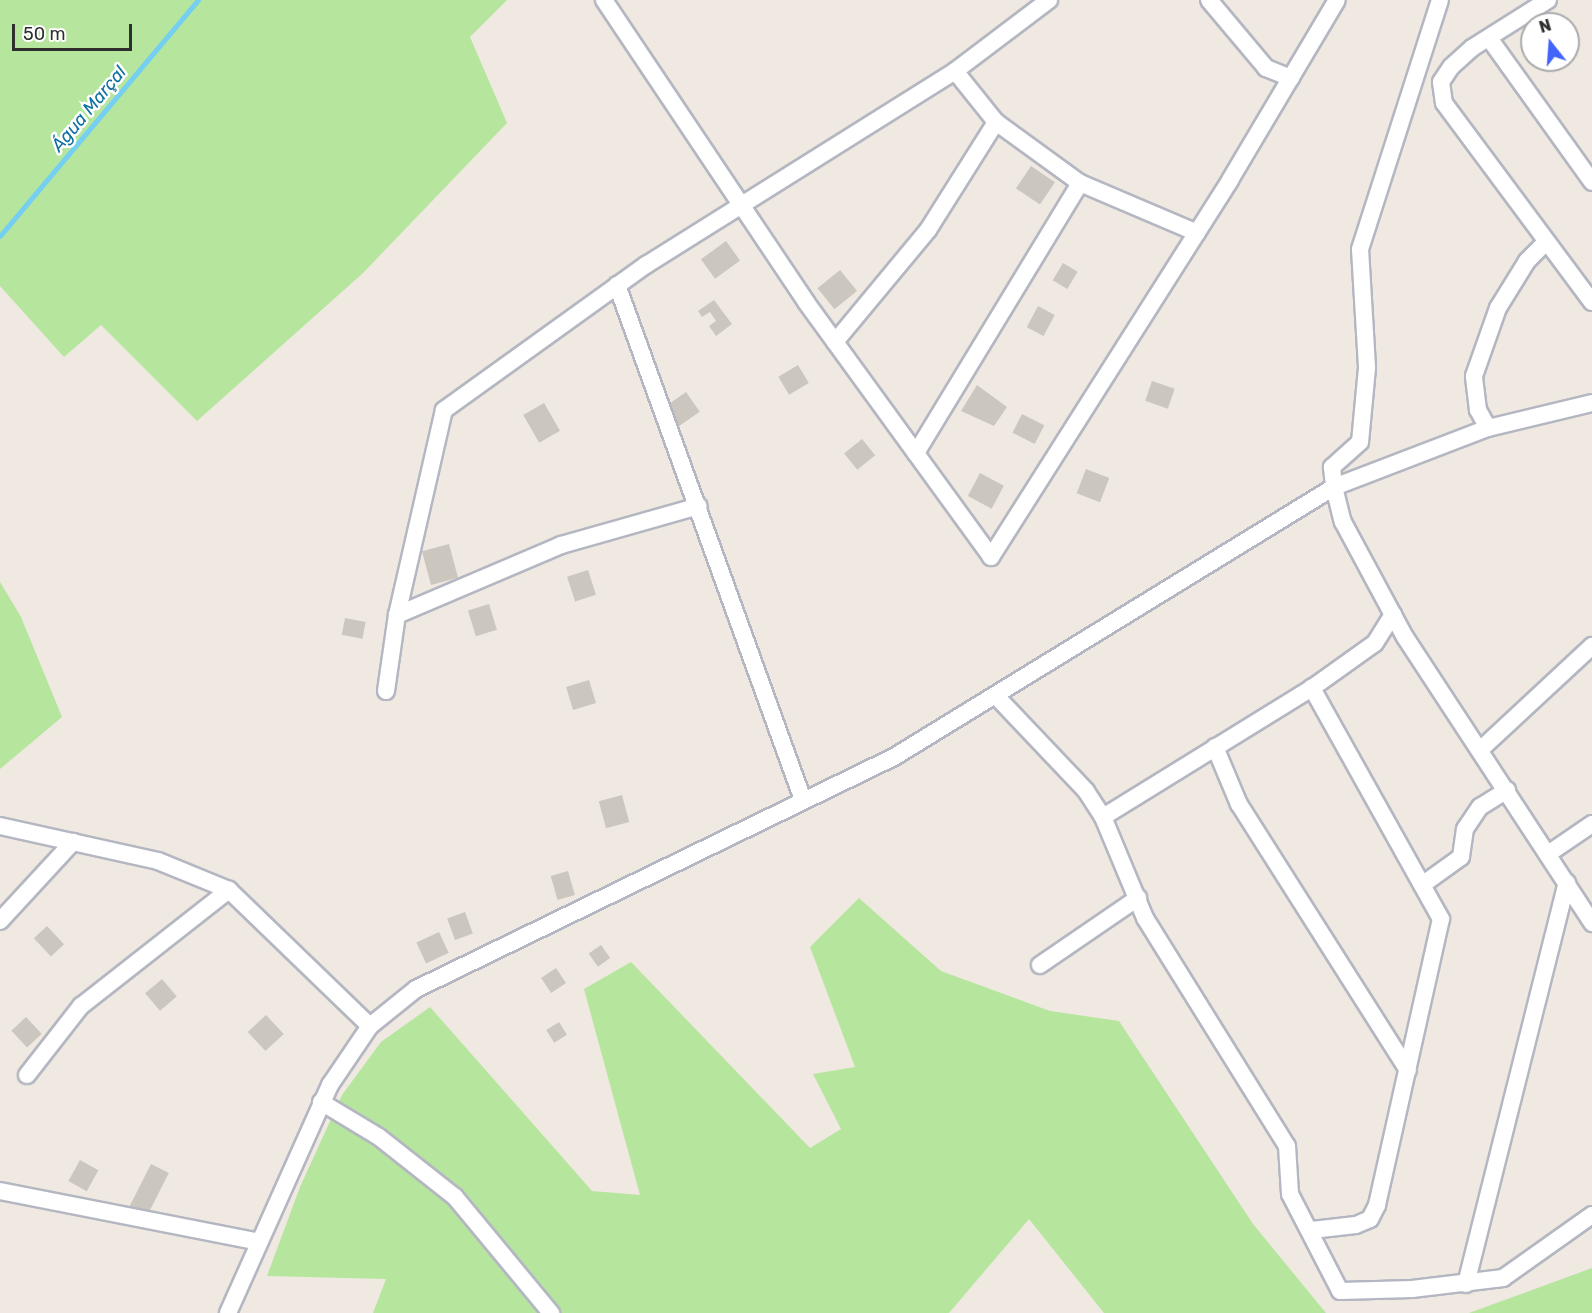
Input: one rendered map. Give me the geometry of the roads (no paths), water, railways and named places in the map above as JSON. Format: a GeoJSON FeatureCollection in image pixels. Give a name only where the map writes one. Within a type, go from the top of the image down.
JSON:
{"type":"FeatureCollection","features":[{"type":"Feature","properties":{"kind":"street"},"geometry":{"type":"LineString","coordinates":[[604,0],[835,342],[991,557],[1197,233],[1337,0]]}},
{"type":"Feature","properties":{"kind":"street"},"geometry":{"type":"LineString","coordinates":[[386,691],[398,615],[444,410],[617,285],[742,202],[955,71],[1049,0]]}},
{"type":"Feature","properties":{"kind":"street"},"geometry":{"type":"LineString","coordinates":[[1209,0],[1266,68],[1291,78]]}},
{"type":"Feature","properties":{"kind":"street"},"geometry":{"type":"LineString","coordinates":[[1440,0],[1360,249],[1367,368],[1360,442],[1332,467],[1334,487],[1343,522],[1393,614],[1592,922]]}},
{"type":"Feature","properties":{"kind":"street"},"geometry":{"type":"LineString","coordinates":[[1548,0],[1472,48],[1441,82],[1444,103],[1592,302]]}},
{"type":"Feature","properties":{"kind":"street"},"geometry":{"type":"LineString","coordinates":[[1489,38],[1592,182]]}},
{"type":"Feature","properties":{"kind":"street"},"geometry":{"type":"LineString","coordinates":[[955,71],[996,122],[1080,183],[1197,233]]}},
{"type":"Feature","properties":{"kind":"street"},"geometry":{"type":"LineString","coordinates":[[835,342],[928,230],[996,122]]}},
{"type":"Feature","properties":{"kind":"street"},"geometry":{"type":"LineString","coordinates":[[916,453],[1080,183]]}},
{"type":"Feature","properties":{"kind":"street"},"geometry":{"type":"LineString","coordinates":[[1488,428],[1478,410],[1474,376],[1498,308],[1527,261],[1546,242]]}},
{"type":"Feature","properties":{"kind":"street"},"geometry":{"type":"LineString","coordinates":[[617,285],[699,506],[803,800]]}},
{"type":"Feature","properties":{"kind":"street"},"geometry":{"type":"LineString","coordinates":[[228,1313],[321,1102],[370,1026],[449,969],[894,757],[1334,487],[1488,428],[1592,403]]}},
{"type":"Feature","properties":{"kind":"street"},"geometry":{"type":"LineString","coordinates":[[398,615],[561,545],[699,506]]}},
{"type":"Feature","properties":{"kind":"street"},"geometry":{"type":"LineString","coordinates":[[1102,817],[1312,688],[1375,644],[1393,614]]}},
{"type":"Feature","properties":{"kind":"street"},"geometry":{"type":"LineString","coordinates":[[1480,750],[1592,646]]}},
{"type":"Feature","properties":{"kind":"street"},"geometry":{"type":"LineString","coordinates":[[1312,688],[1441,919],[1377,1205],[1370,1219],[1312,1230]]}},
{"type":"Feature","properties":{"kind":"street"},"geometry":{"type":"LineString","coordinates":[[996,696],[1086,791],[1102,817],[1138,898],[1144,918],[1287,1146],[1290,1194],[1312,1230],[1340,1291],[1466,1284],[1503,1278],[1592,1215]]}},
{"type":"Feature","properties":{"kind":"street"},"geometry":{"type":"LineString","coordinates":[[1215,747],[1239,804],[1408,1070]]}},
{"type":"Feature","properties":{"kind":"street"},"geometry":{"type":"LineString","coordinates":[[1422,885],[1461,857],[1465,829],[1480,807],[1507,790]]}},
{"type":"Feature","properties":{"kind":"street"},"geometry":{"type":"LineString","coordinates":[[1548,854],[1592,824]]}},
{"type":"Feature","properties":{"kind":"street"},"geometry":{"type":"LineString","coordinates":[[0,826],[158,861],[230,890],[370,1026]]}},
{"type":"Feature","properties":{"kind":"street"},"geometry":{"type":"LineString","coordinates":[[0,921],[74,842]]}},
{"type":"Feature","properties":{"kind":"street"},"geometry":{"type":"LineString","coordinates":[[1466,1284],[1567,883]]}},
{"type":"Feature","properties":{"kind":"street"},"geometry":{"type":"LineString","coordinates":[[27,1075],[81,1006],[230,890]]}},
{"type":"Feature","properties":{"kind":"street"},"geometry":{"type":"LineString","coordinates":[[1040,965],[1138,898]]}},
{"type":"Feature","properties":{"kind":"street"},"geometry":{"type":"LineString","coordinates":[[321,1102],[380,1137],[455,1197],[551,1313]]}},
{"type":"Feature","properties":{"kind":"street"},"geometry":{"type":"LineString","coordinates":[[0,1191],[259,1242]]}},
{"type":"Feature","properties":{"kind":"waterway","name":"Água Marçal"},"geometry":{"type":"LineString","coordinates":[[0,236],[198,0]]}}]}
